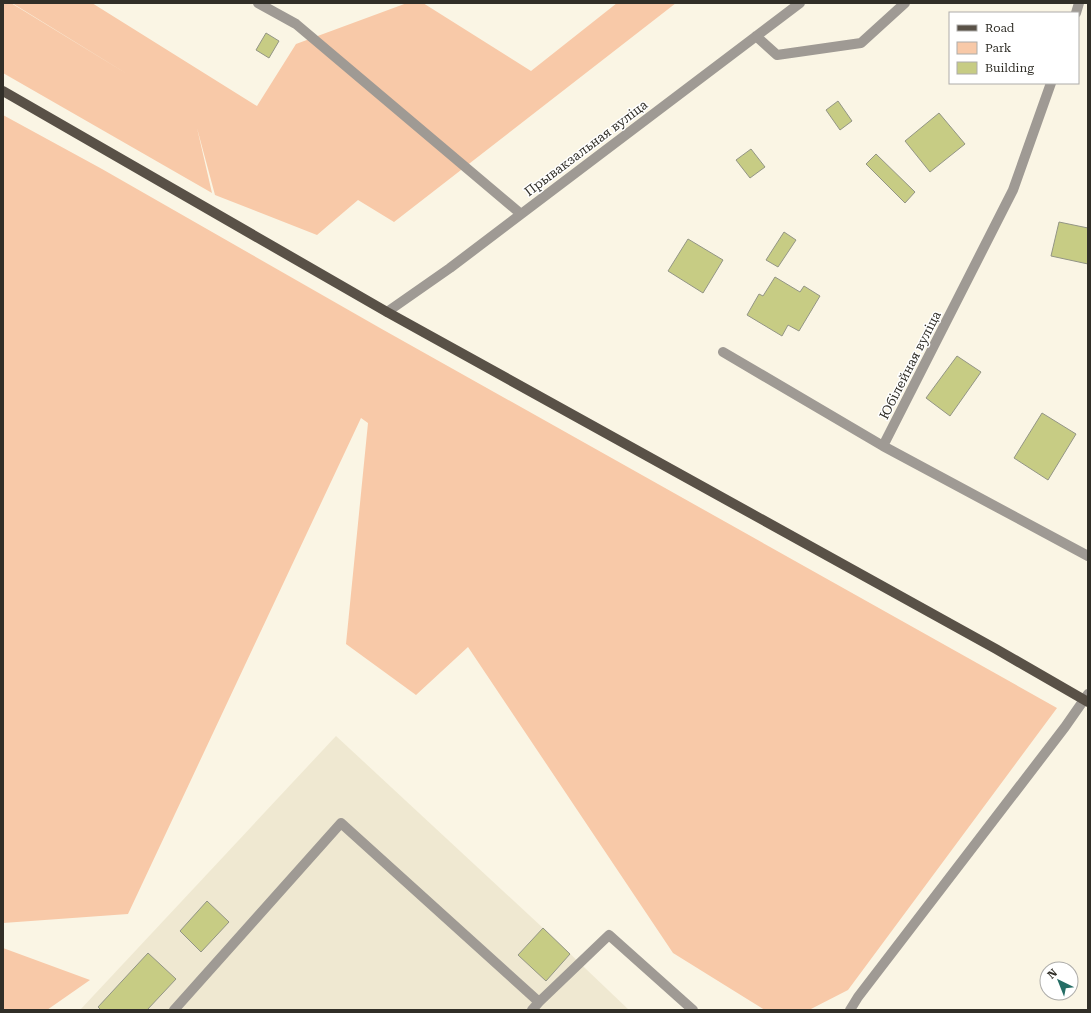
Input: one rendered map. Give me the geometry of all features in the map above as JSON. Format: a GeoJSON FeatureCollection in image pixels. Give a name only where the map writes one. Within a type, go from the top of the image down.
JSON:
{"type":"FeatureCollection","features":[{"type":"Feature","properties":{"kind":"main road"},"geometry":{"type":"LineString","coordinates":[[3,92],[387,312],[1087,699]]}},
{"type":"Feature","properties":{"kind":"street"},"geometry":{"type":"LineString","coordinates":[[258,3],[296,24],[521,214]]}},
{"type":"Feature","properties":{"kind":"street","name":"Прывакзальная вуліца"},"geometry":{"type":"LineString","coordinates":[[387,312],[450,268],[800,3]]}},
{"type":"Feature","properties":{"kind":"street"},"geometry":{"type":"LineString","coordinates":[[756,36],[777,54],[861,43],[905,3]]}},
{"type":"Feature","properties":{"kind":"street","name":"Юбілейная вуліца"},"geometry":{"type":"LineString","coordinates":[[883,446],[1013,190],[1051,84]]}},
{"type":"Feature","properties":{"kind":"street"},"geometry":{"type":"LineString","coordinates":[[723,352],[883,446],[1088,556]]}},
{"type":"Feature","properties":{"kind":"street"},"geometry":{"type":"LineString","coordinates":[[850,1010],[858,997],[1087,699]]}},
{"type":"Feature","properties":{"kind":"street"},"geometry":{"type":"LineString","coordinates":[[174,1010],[341,823],[535,1006],[609,935],[693,1010]]}},
{"type":"Feature","properties":{"kind":"street"},"geometry":{"type":"LineString","coordinates":[[842,1010],[858,997]]}},
{"type":"Feature","properties":{"kind":"shaded area"},"geometry":{"type":"Polygon","coordinates":[[[336,736],[543,928],[629,1010],[80,1010],[336,736]]]}},
{"type":"Feature","properties":{"kind":"green space"},"geometry":{"type":"Polygon","coordinates":[[[3,3],[11,3],[132,77],[12,3],[92,3],[257,106],[296,44],[407,3],[423,3],[531,71],[617,3],[676,3],[394,222],[358,200],[317,235],[215,195],[197,128],[212,193],[3,73],[3,3]]]}},
{"type":"Feature","properties":{"kind":"green space"},"geometry":{"type":"Polygon","coordinates":[[[3,115],[102,169],[380,328],[1057,708],[848,990],[809,1010],[765,1010],[673,953],[468,647],[416,695],[346,644],[368,423],[361,418],[128,914],[3,923],[3,115]]]}},
{"type":"Feature","properties":{"kind":"green space"},"geometry":{"type":"Polygon","coordinates":[[[3,948],[90,980],[47,1010],[3,1010],[3,948]]]}},
{"type":"Feature","properties":{"kind":"building"},"geometry":{"type":"Polygon","coordinates":[[[266,33],[279,41],[269,58],[256,50],[266,33]]]}},
{"type":"Feature","properties":{"kind":"building"},"geometry":{"type":"Polygon","coordinates":[[[838,101],[852,121],[840,130],[826,110],[838,101]]]}},
{"type":"Feature","properties":{"kind":"building"},"geometry":{"type":"Polygon","coordinates":[[[939,113],[965,144],[930,172],[905,141],[939,113]]]}},
{"type":"Feature","properties":{"kind":"building"},"geometry":{"type":"Polygon","coordinates":[[[751,149],[765,167],[750,178],[736,160],[751,149]]]}},
{"type":"Feature","properties":{"kind":"building"},"geometry":{"type":"Polygon","coordinates":[[[876,154],[915,192],[905,203],[866,164],[876,154]]]}},
{"type":"Feature","properties":{"kind":"building"},"geometry":{"type":"Polygon","coordinates":[[[1059,222],[1088,228],[1088,264],[1051,256],[1059,222]]]}},
{"type":"Feature","properties":{"kind":"building"},"geometry":{"type":"Polygon","coordinates":[[[784,232],[796,240],[778,267],[766,260],[784,232]]]}},
{"type":"Feature","properties":{"kind":"building"},"geometry":{"type":"Polygon","coordinates":[[[688,239],[723,260],[703,293],[668,271],[688,239]]]}},
{"type":"Feature","properties":{"kind":"building"},"geometry":{"type":"Polygon","coordinates":[[[775,277],[800,292],[804,286],[820,296],[799,331],[788,325],[782,336],[747,315],[759,294],[763,296],[775,277]]]}},
{"type":"Feature","properties":{"kind":"building"},"geometry":{"type":"Polygon","coordinates":[[[957,356],[981,372],[950,416],[926,398],[957,356]]]}},
{"type":"Feature","properties":{"kind":"building"},"geometry":{"type":"Polygon","coordinates":[[[1042,413],[1076,434],[1048,480],[1014,458],[1042,413]]]}},
{"type":"Feature","properties":{"kind":"building"},"geometry":{"type":"Polygon","coordinates":[[[207,901],[229,922],[201,952],[180,931],[207,901]]]}},
{"type":"Feature","properties":{"kind":"building"},"geometry":{"type":"Polygon","coordinates":[[[543,928],[570,954],[546,981],[518,955],[543,928]]]}},
{"type":"Feature","properties":{"kind":"building"},"geometry":{"type":"Polygon","coordinates":[[[148,953],[176,979],[147,1010],[101,1010],[98,1007],[148,953]]]}}]}
